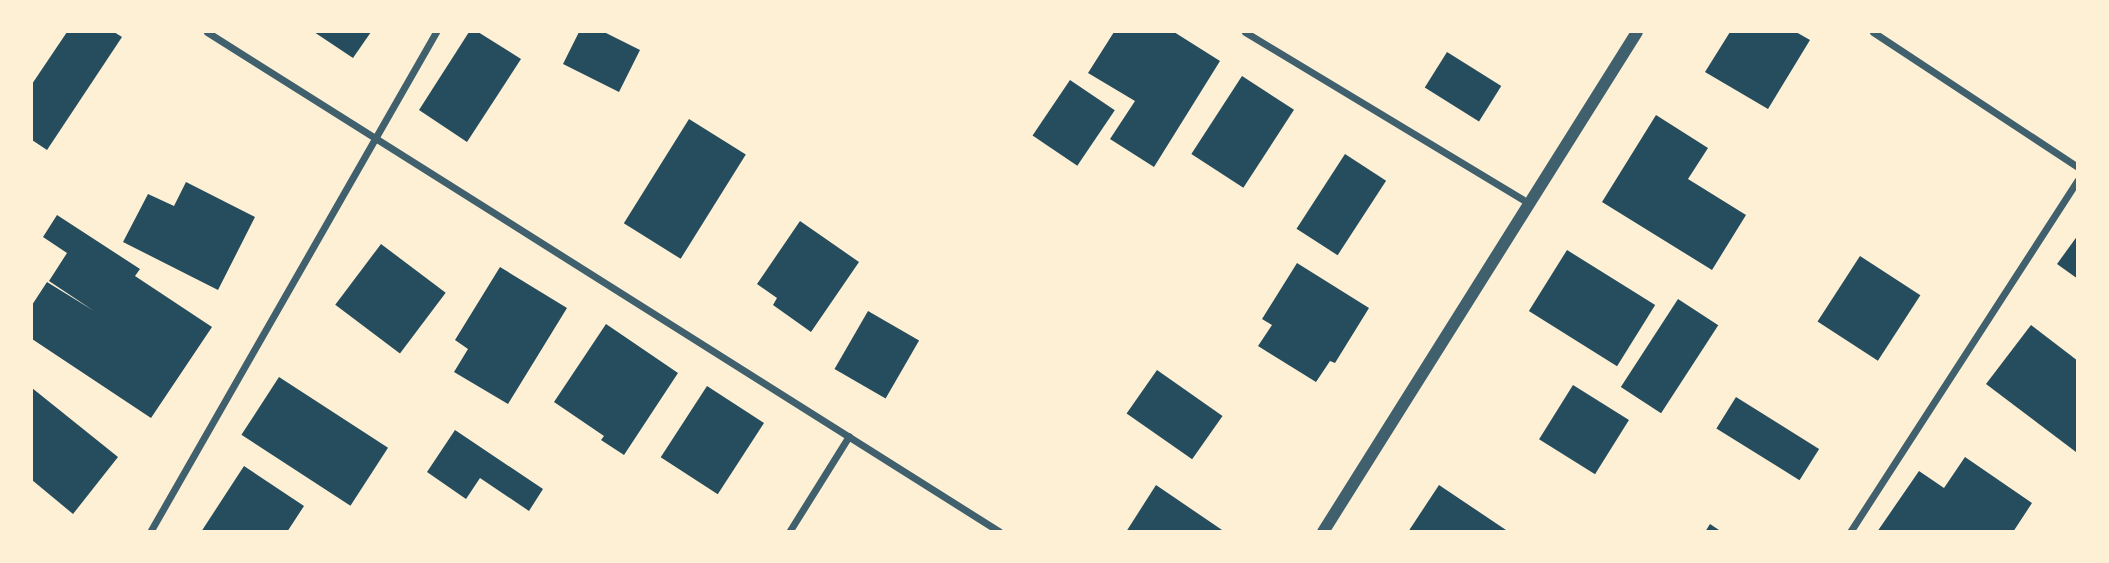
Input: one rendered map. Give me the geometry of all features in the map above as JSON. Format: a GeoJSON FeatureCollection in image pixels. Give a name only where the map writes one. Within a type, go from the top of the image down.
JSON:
{"type":"FeatureCollection","features":[{"type":"Feature","properties":{"kind":"street"},"geometry":{"type":"LineString","coordinates":[[207,32],[1000,531]]}},
{"type":"Feature","properties":{"kind":"street"},"geometry":{"type":"LineString","coordinates":[[150,531],[373,136],[436,32]]}},
{"type":"Feature","properties":{"kind":"street"},"geometry":{"type":"LineString","coordinates":[[1245,32],[1528,204]]}},
{"type":"Feature","properties":{"kind":"street"},"geometry":{"type":"LineString","coordinates":[[1323,531],[1637,32]]}},
{"type":"Feature","properties":{"kind":"street"},"geometry":{"type":"LineString","coordinates":[[1873,32],[2077,167]]}},
{"type":"Feature","properties":{"kind":"street"},"geometry":{"type":"LineString","coordinates":[[1850,531],[2077,180]]}},
{"type":"Feature","properties":{"kind":"street"},"geometry":{"type":"LineString","coordinates":[[789,531],[849,436]]}},
{"type":"Feature","properties":{"kind":"building"},"geometry":{"type":"Polygon","coordinates":[[[67,32],[114,32],[122,37],[47,150],[32,140],[32,84],[67,32]]]}},
{"type":"Feature","properties":{"kind":"building"},"geometry":{"type":"Polygon","coordinates":[[[314,32],[371,32],[353,58],[314,32]]]}},
{"type":"Feature","properties":{"kind":"building"},"geometry":{"type":"Polygon","coordinates":[[[469,32],[478,32],[521,59],[467,142],[419,110],[469,32]]]}},
{"type":"Feature","properties":{"kind":"building"},"geometry":{"type":"Polygon","coordinates":[[[579,32],[604,32],[640,50],[619,92],[563,64],[579,32]]]}},
{"type":"Feature","properties":{"kind":"building"},"geometry":{"type":"Polygon","coordinates":[[[1114,32],[1174,32],[1220,61],[1154,167],[1110,139],[1135,101],[1088,73],[1114,32]]]}},
{"type":"Feature","properties":{"kind":"building"},"geometry":{"type":"Polygon","coordinates":[[[1730,32],[1796,32],[1810,40],[1768,109],[1705,72],[1730,32]]]}},
{"type":"Feature","properties":{"kind":"building"},"geometry":{"type":"Polygon","coordinates":[[[1447,52],[1501,86],[1479,122],[1425,88],[1447,52]]]}},
{"type":"Feature","properties":{"kind":"building"},"geometry":{"type":"Polygon","coordinates":[[[1242,76],[1294,110],[1243,188],[1191,154],[1242,76]]]}},
{"type":"Feature","properties":{"kind":"building"},"geometry":{"type":"Polygon","coordinates":[[[1070,80],[1115,110],[1077,166],[1033,136],[1070,80]]]}},
{"type":"Feature","properties":{"kind":"building"},"geometry":{"type":"Polygon","coordinates":[[[1656,115],[1708,148],[1688,179],[1746,215],[1712,270],[1602,202],[1656,115]]]}},
{"type":"Feature","properties":{"kind":"building"},"geometry":{"type":"Polygon","coordinates":[[[689,119],[746,155],[681,259],[624,223],[689,119]]]}},
{"type":"Feature","properties":{"kind":"building"},"geometry":{"type":"Polygon","coordinates":[[[1345,154],[1386,181],[1338,255],[1297,229],[1345,154]]]}},
{"type":"Feature","properties":{"kind":"building"},"geometry":{"type":"Polygon","coordinates":[[[186,182],[255,217],[218,290],[123,242],[148,194],[174,206],[186,182]]]}},
{"type":"Feature","properties":{"kind":"building"},"geometry":{"type":"Polygon","coordinates":[[[57,215],[140,269],[135,276],[212,327],[151,418],[32,339],[32,305],[47,282],[94,311],[49,281],[67,253],[43,237],[57,215]]]}},
{"type":"Feature","properties":{"kind":"building"},"geometry":{"type":"Polygon","coordinates":[[[800,221],[859,262],[811,332],[773,305],[777,298],[757,284],[800,221]]]}},
{"type":"Feature","properties":{"kind":"building"},"geometry":{"type":"Polygon","coordinates":[[[2078,235],[2078,279],[2057,264],[2078,235]]]}},
{"type":"Feature","properties":{"kind":"building"},"geometry":{"type":"Polygon","coordinates":[[[381,244],[446,293],[400,353],[335,305],[381,244]]]}},
{"type":"Feature","properties":{"kind":"building"},"geometry":{"type":"Polygon","coordinates":[[[1567,250],[1655,305],[1617,366],[1529,311],[1567,250]]]}},
{"type":"Feature","properties":{"kind":"building"},"geometry":{"type":"Polygon","coordinates":[[[1860,256],[1920,295],[1878,361],[1818,321],[1860,256]]]}},
{"type":"Feature","properties":{"kind":"building"},"geometry":{"type":"Polygon","coordinates":[[[1297,263],[1369,308],[1335,363],[1330,361],[1316,382],[1258,346],[1272,325],[1262,319],[1297,263]]]}},
{"type":"Feature","properties":{"kind":"building"},"geometry":{"type":"Polygon","coordinates":[[[500,267],[567,308],[508,404],[454,372],[468,349],[455,340],[500,267]]]}},
{"type":"Feature","properties":{"kind":"building"},"geometry":{"type":"Polygon","coordinates":[[[1678,299],[1718,325],[1661,413],[1621,387],[1678,299]]]}},
{"type":"Feature","properties":{"kind":"building"},"geometry":{"type":"Polygon","coordinates":[[[868,311],[919,340],[886,399],[834,369],[868,311]]]}},
{"type":"Feature","properties":{"kind":"building"},"geometry":{"type":"Polygon","coordinates":[[[606,324],[678,373],[624,455],[601,440],[604,436],[554,402],[606,324]]]}},
{"type":"Feature","properties":{"kind":"building"},"geometry":{"type":"Polygon","coordinates":[[[2031,325],[2078,361],[2076,452],[1986,384],[2031,325]]]}},
{"type":"Feature","properties":{"kind":"building"},"geometry":{"type":"Polygon","coordinates":[[[1157,370],[1223,416],[1192,459],[1127,413],[1157,370]]]}},
{"type":"Feature","properties":{"kind":"building"},"geometry":{"type":"Polygon","coordinates":[[[279,377],[388,448],[350,506],[241,435],[279,377]]]}},
{"type":"Feature","properties":{"kind":"building"},"geometry":{"type":"Polygon","coordinates":[[[1573,385],[1629,420],[1595,474],[1539,439],[1573,385]]]}},
{"type":"Feature","properties":{"kind":"building"},"geometry":{"type":"Polygon","coordinates":[[[707,386],[764,423],[718,494],[661,457],[707,386]]]}},
{"type":"Feature","properties":{"kind":"building"},"geometry":{"type":"Polygon","coordinates":[[[32,388],[118,457],[73,514],[32,480],[32,388]]]}},
{"type":"Feature","properties":{"kind":"building"},"geometry":{"type":"Polygon","coordinates":[[[1736,397],[1819,449],[1800,480],[1716,428],[1736,397]]]}},
{"type":"Feature","properties":{"kind":"building"},"geometry":{"type":"Polygon","coordinates":[[[455,430],[543,489],[529,511],[480,478],[466,499],[427,472],[455,430]]]}},
{"type":"Feature","properties":{"kind":"building"},"geometry":{"type":"Polygon","coordinates":[[[1965,457],[2032,503],[2013,532],[1877,532],[1919,471],[1944,488],[1965,457]]]}},
{"type":"Feature","properties":{"kind":"building"},"geometry":{"type":"Polygon","coordinates":[[[244,466],[304,506],[287,532],[201,532],[244,466]]]}},
{"type":"Feature","properties":{"kind":"building"},"geometry":{"type":"Polygon","coordinates":[[[1156,485],[1225,532],[1126,532],[1156,485]]]}},
{"type":"Feature","properties":{"kind":"building"},"geometry":{"type":"Polygon","coordinates":[[[1439,485],[1509,532],[1408,532],[1439,485]]]}},
{"type":"Feature","properties":{"kind":"building"},"geometry":{"type":"Polygon","coordinates":[[[1710,524],[1722,532],[1705,532],[1710,524]]]}}]}
